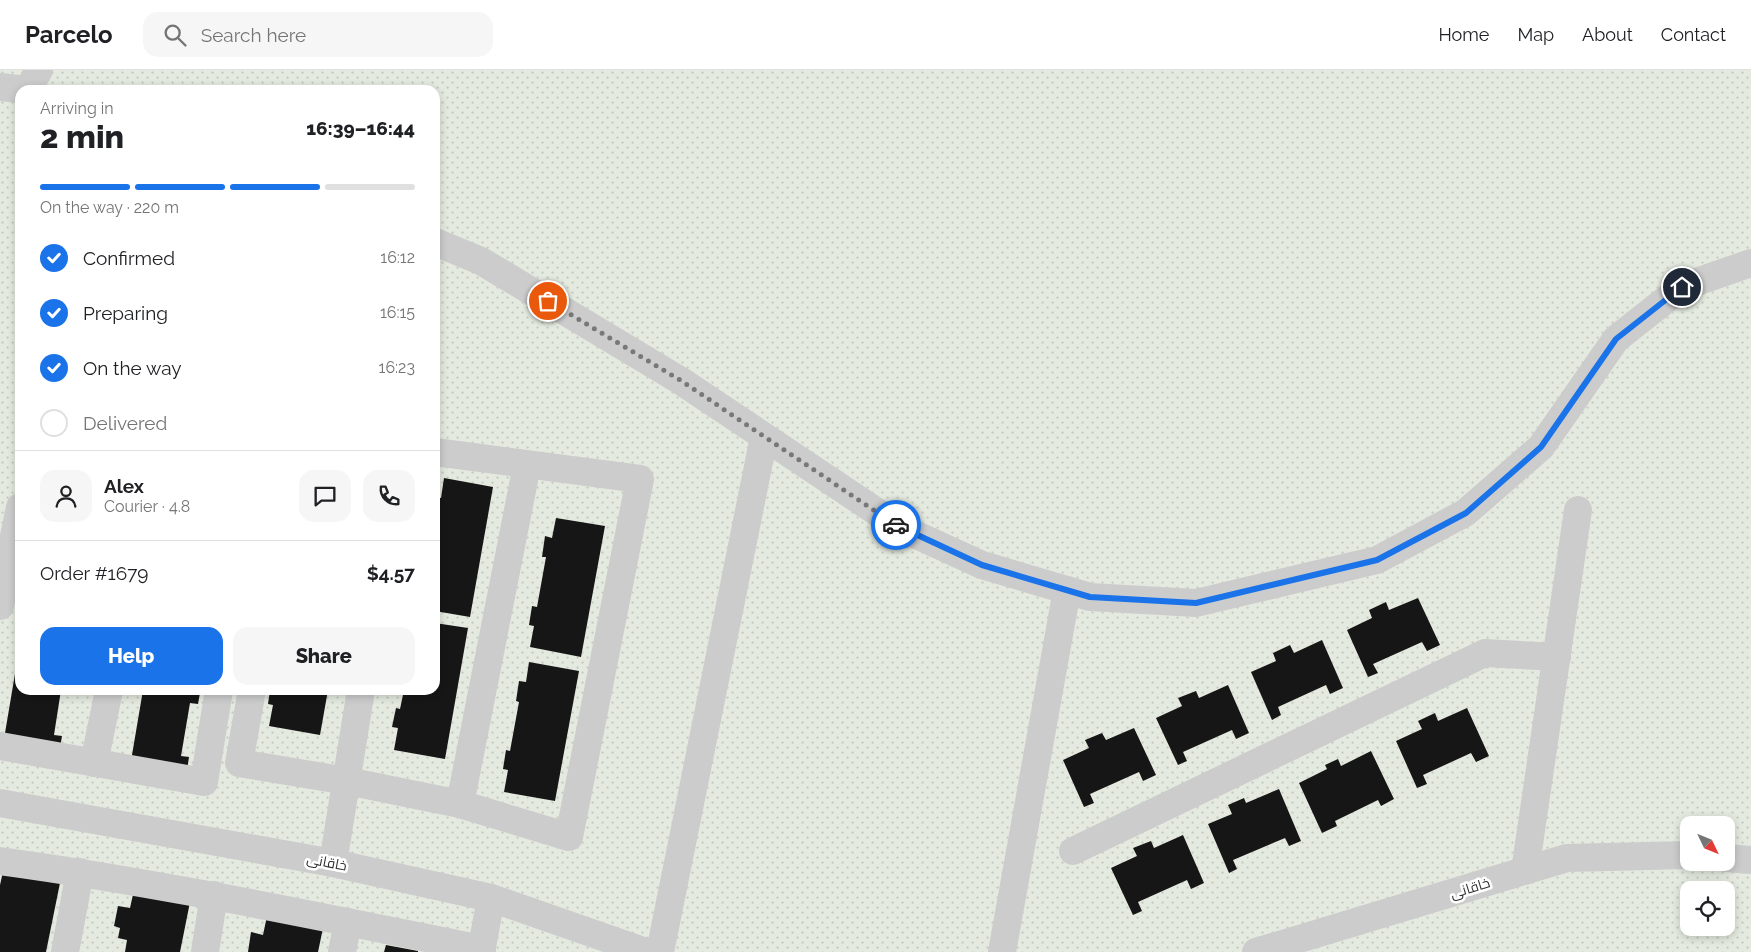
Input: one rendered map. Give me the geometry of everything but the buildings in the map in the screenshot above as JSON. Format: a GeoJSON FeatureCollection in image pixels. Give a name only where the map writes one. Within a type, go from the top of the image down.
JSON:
{"type":"FeatureCollection","features":[{"type":"Feature","properties":{"kind":"street"},"geometry":{"type":"LineString","coordinates":[[31,85],[39,70]]}},
{"type":"Feature","properties":{"kind":"street"},"geometry":{"type":"LineString","coordinates":[[0,86],[15,88]]}},
{"type":"Feature","properties":{"kind":"street"},"geometry":{"type":"LineString","coordinates":[[440,244],[489,266],[680,380],[901,528],[982,565],[1090,597],[1196,603],[1377,560],[1466,513],[1541,447],[1616,339],[1682,287],[1751,263]]}},
{"type":"Feature","properties":{"kind":"street"},"geometry":{"type":"LineString","coordinates":[[660,952],[764,436]]}},
{"type":"Feature","properties":{"kind":"street"},"geometry":{"type":"LineString","coordinates":[[251,695],[239,763],[347,781],[460,804],[569,837],[640,479],[440,453]]}},
{"type":"Feature","properties":{"kind":"street"},"geometry":{"type":"LineString","coordinates":[[460,804],[527,464]]}},
{"type":"Feature","properties":{"kind":"street"},"geometry":{"type":"LineString","coordinates":[[1525,871],[1578,510]]}},
{"type":"Feature","properties":{"kind":"street"},"geometry":{"type":"LineString","coordinates":[[0,606],[14,565]]}},
{"type":"Feature","properties":{"kind":"street"},"geometry":{"type":"LineString","coordinates":[[1002,952],[1067,590]]}},
{"type":"Feature","properties":{"kind":"street"},"geometry":{"type":"LineString","coordinates":[[1073,852],[1485,653],[1557,657]]}},
{"type":"Feature","properties":{"kind":"street"},"geometry":{"type":"LineString","coordinates":[[94,763],[108,695]]}},
{"type":"Feature","properties":{"kind":"street"},"geometry":{"type":"LineString","coordinates":[[0,746],[204,782],[218,695]]}},
{"type":"Feature","properties":{"kind":"street"},"geometry":{"type":"LineString","coordinates":[[333,863],[360,695]]}},
{"type":"Feature","properties":{"kind":"street","name":"خاقانی"},"geometry":{"type":"LineString","coordinates":[[0,803],[333,863],[491,898],[646,952]]}},
{"type":"Feature","properties":{"kind":"street","name":"خاقانی"},"geometry":{"type":"LineString","coordinates":[[1256,952],[1567,858],[1680,855]]}},
{"type":"Feature","properties":{"kind":"street"},"geometry":{"type":"LineString","coordinates":[[1735,859],[1751,860]]}},
{"type":"Feature","properties":{"kind":"street"},"geometry":{"type":"LineString","coordinates":[[0,861],[80,872],[214,895],[481,951],[491,898]]}},
{"type":"Feature","properties":{"kind":"street"},"geometry":{"type":"LineString","coordinates":[[65,952],[80,872]]}},
{"type":"Feature","properties":{"kind":"street"},"geometry":{"type":"LineString","coordinates":[[205,952],[214,895]]}},
{"type":"Feature","properties":{"kind":"street"},"geometry":{"type":"LineString","coordinates":[[342,952],[348,922]]}},
{"type":"Feature","properties":{"kind":"shaded area"},"geometry":{"type":"Polygon","coordinates":[[[0,70],[1751,70],[1751,952],[0,952],[0,70]]]}},
{"type":"Feature","properties":{"kind":"way so far"},"geometry":{"type":"LineString","coordinates":[[548,301],[680,380],[896,525]]}},
{"type":"Feature","properties":{"kind":"route"},"geometry":{"type":"LineString","coordinates":[[896,525],[982,565],[1090,597],[1196,603],[1377,560],[1466,513],[1541,447],[1616,339],[1682,287]]}}]}
